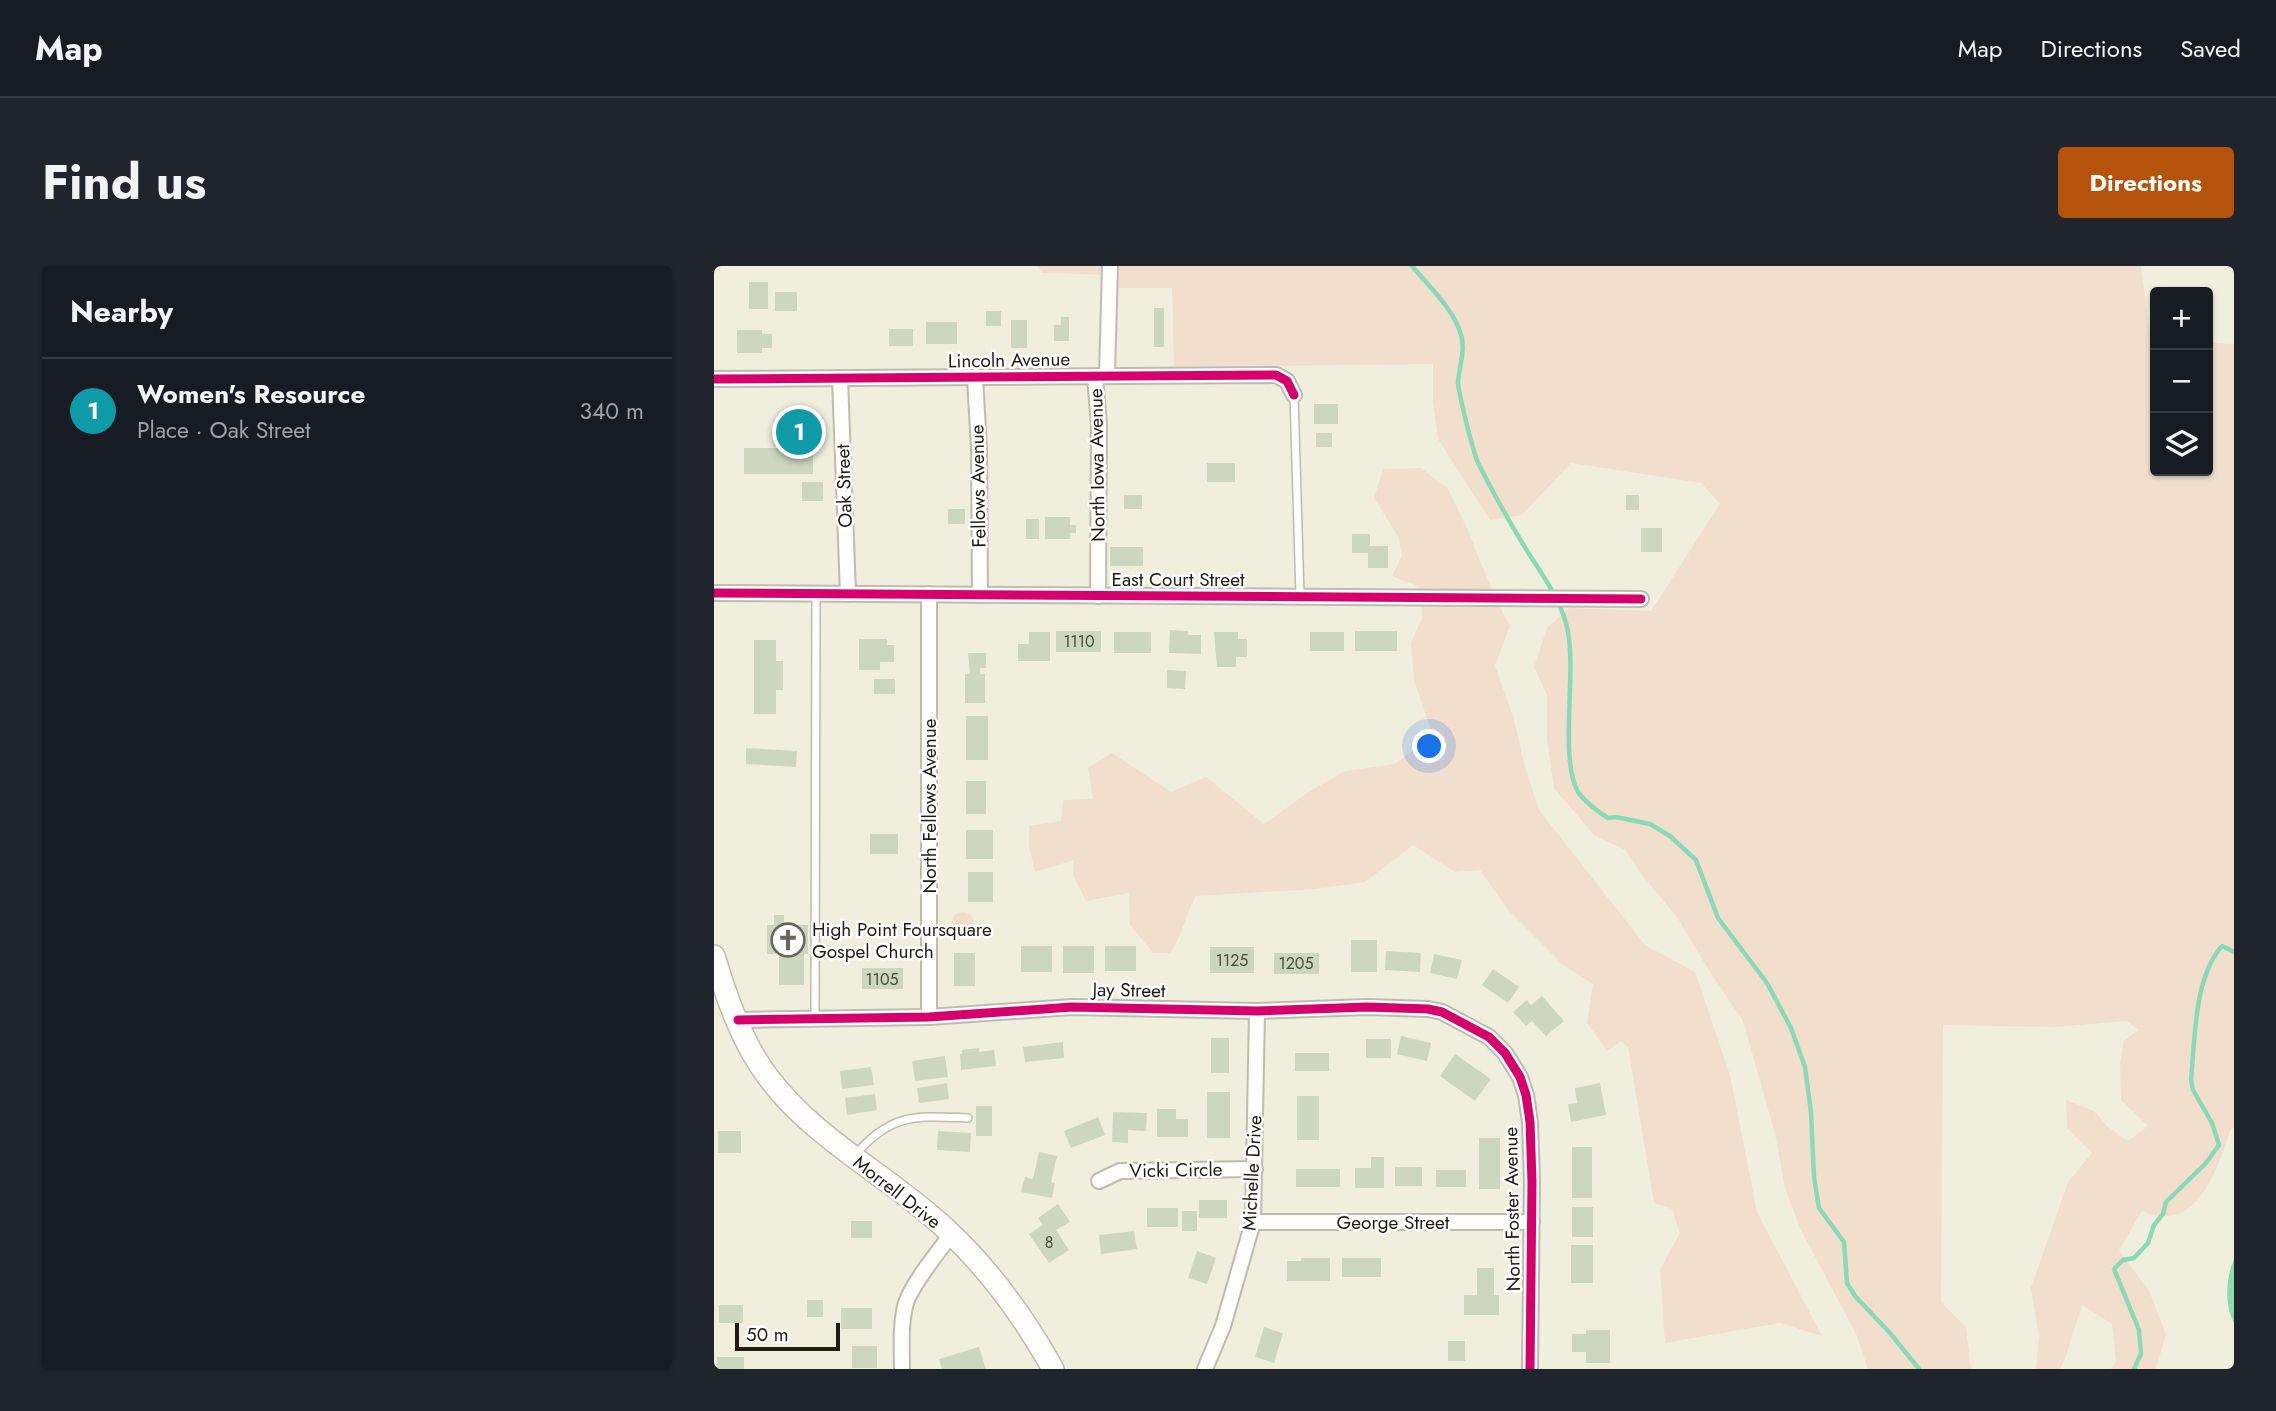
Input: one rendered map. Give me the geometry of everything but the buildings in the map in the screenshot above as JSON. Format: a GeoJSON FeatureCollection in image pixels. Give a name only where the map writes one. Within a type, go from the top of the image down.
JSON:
{"type":"FeatureCollection","features":[{"type":"Feature","properties":{"kind":"main road","name":"Morrell Drive"},"geometry":{"type":"LineString","coordinates":[[714,956],[721,998],[738,1020],[768,1077],[825,1135],[951,1235],[1002,1289],[1053,1369]]}},
{"type":"Feature","properties":{"kind":"street","name":"North Iowa Avenue"},"geometry":{"type":"LineString","coordinates":[[1098,596],[1099,425],[1110,266]]}},
{"type":"Feature","properties":{"kind":"street","name":"Lincoln Avenue"},"geometry":{"type":"LineString","coordinates":[[714,379],[1276,375],[1287,380],[1294,395]]}},
{"type":"Feature","properties":{"kind":"street","name":"Fellows Avenue"},"geometry":{"type":"LineString","coordinates":[[975,378],[979,448],[979,595]]}},
{"type":"Feature","properties":{"kind":"street","name":"Oak Street"},"geometry":{"type":"LineString","coordinates":[[840,379],[848,594]]}},
{"type":"Feature","properties":{"kind":"street","name":"East Court Street"},"geometry":{"type":"LineString","coordinates":[[714,593],[1641,599]]}},
{"type":"Feature","properties":{"kind":"street","name":"North Fellows Avenue"},"geometry":{"type":"LineString","coordinates":[[929,594],[929,1017]]}},
{"type":"Feature","properties":{"kind":"street","name":"Jay Street"},"geometry":{"type":"LineString","coordinates":[[738,1020],[929,1017],[1072,1007],[1257,1011],[1367,1007],[1428,1009],[1463,1022],[1489,1038],[1505,1053]]}},
{"type":"Feature","properties":{"kind":"street","name":"Michelle Drive"},"geometry":{"type":"LineString","coordinates":[[1205,1369],[1223,1326],[1254,1222],[1257,1011]]}},
{"type":"Feature","properties":{"kind":"street","name":"North Foster Avenue"},"geometry":{"type":"LineString","coordinates":[[1505,1053],[1520,1077],[1526,1095],[1531,1158],[1530,1369]]}},
{"type":"Feature","properties":{"kind":"street","name":"Vicki Circle"},"geometry":{"type":"LineString","coordinates":[[1099,1181],[1120,1171],[1255,1169]]}},
{"type":"Feature","properties":{"kind":"street","name":"George Street"},"geometry":{"type":"LineString","coordinates":[[1254,1222],[1532,1222]]}},
{"type":"Feature","properties":{"kind":"street"},"geometry":{"type":"LineString","coordinates":[[902,1369],[906,1303],[914,1286],[951,1235]]}},
{"type":"Feature","properties":{"kind":"lane"},"geometry":{"type":"LineString","coordinates":[[1294,395],[1300,597]]}},
{"type":"Feature","properties":{"kind":"lane"},"geometry":{"type":"LineString","coordinates":[[815,1019],[816,594]]}},
{"type":"Feature","properties":{"kind":"lane"},"geometry":{"type":"LineString","coordinates":[[853,1157],[867,1141],[886,1127],[905,1118],[968,1118]]}},
{"type":"Feature","properties":{"kind":"shaded area"},"geometry":{"type":"Polygon","coordinates":[[[1037,266],[2141,266],[2150,334],[2150,476],[2213,476],[2213,343],[2234,344],[2234,1127],[2211,1180],[2191,1207],[2177,1214],[2161,1216],[2142,1211],[2119,1250],[2149,1291],[2166,1334],[2156,1369],[2111,1369],[2116,1361],[2112,1324],[2082,1305],[2060,1369],[2036,1369],[2039,1336],[2031,1288],[2068,1182],[2092,1153],[2067,1128],[2066,1100],[2094,1111],[2107,1126],[2128,1141],[2148,1126],[2121,1100],[2120,1063],[2124,1041],[2138,1030],[2127,1021],[2055,1027],[1943,1025],[1941,1302],[1966,1327],[1971,1369],[1868,1369],[1857,1336],[1800,1228],[1785,1188],[1775,1134],[1743,1021],[1677,917],[1625,850],[1594,835],[1554,788],[1547,739],[1547,695],[1534,667],[1547,628],[1569,608],[1651,611],[1720,504],[1701,483],[1571,463],[1522,515],[1490,520],[1438,439],[1433,401],[1433,364],[1174,367],[1172,288],[1118,288],[1116,275],[1042,273],[1037,266]]]}},
{"type":"Feature","properties":{"kind":"shaded area"},"geometry":{"type":"Polygon","coordinates":[[[1421,468],[1448,489],[1495,598],[1510,626],[1495,666],[1513,716],[1539,810],[1645,945],[1695,972],[1730,1075],[1757,1212],[1822,1336],[1780,1323],[1665,1343],[1660,1270],[1680,1233],[1672,1209],[1654,1203],[1628,1047],[1621,1041],[1607,1051],[1587,1023],[1593,984],[1563,965],[1508,910],[1480,870],[1455,872],[1413,845],[1365,882],[1316,889],[1196,896],[1170,953],[1153,953],[1130,925],[1129,893],[1086,901],[1073,875],[1074,860],[1035,872],[1029,846],[1029,826],[1061,821],[1063,800],[1093,799],[1088,768],[1112,753],[1171,792],[1206,777],[1264,824],[1310,791],[1345,771],[1395,764],[1416,748],[1430,727],[1414,680],[1411,643],[1422,618],[1420,587],[1392,576],[1402,556],[1398,536],[1374,498],[1383,469],[1421,468]]]}},
{"type":"Feature","properties":{"kind":"shaded area"},"geometry":{"type":"Polygon","coordinates":[[[963,912],[973,919],[974,923],[967,933],[963,934],[953,927],[952,923],[959,913],[963,912]]]}},
{"type":"Feature","properties":{"kind":"shaded area"},"geometry":{"type":"Polygon","coordinates":[[[2234,1259],[2234,1323],[2227,1291],[2234,1259]]]}},
{"type":"Feature","properties":{"kind":"waterway"},"geometry":{"type":"LineString","coordinates":[[1412,266],[1440,299],[1458,326],[1463,346],[1458,382],[1477,459],[1510,523],[1553,593],[1566,622],[1570,650],[1570,757],[1577,790],[1586,801],[1608,818],[1616,817],[1650,824],[1670,836],[1696,860],[1718,918],[1767,983],[1791,1028],[1805,1067],[1819,1208],[1844,1242],[1847,1283],[1855,1296],[1919,1369]]}},
{"type":"Feature","properties":{"kind":"waterway"},"geometry":{"type":"LineString","coordinates":[[2134,1369],[2141,1354],[2139,1330],[2114,1269],[2123,1260],[2134,1258],[2148,1243],[2166,1202],[2206,1163],[2219,1145],[2212,1123],[2193,1090],[2191,1080],[2198,1009],[2206,974],[2222,946],[2234,952]]}},
{"type":"Feature","properties":{"kind":"cycle path"},"geometry":{"type":"LineString","coordinates":[[714,379],[1276,375],[1287,381],[1294,395]]}},
{"type":"Feature","properties":{"kind":"cycle path"},"geometry":{"type":"LineString","coordinates":[[714,593],[1641,599]]}},
{"type":"Feature","properties":{"kind":"cycle path"},"geometry":{"type":"LineString","coordinates":[[738,1020],[929,1017],[1072,1007],[1257,1011],[1367,1007],[1442,1012],[1489,1037],[1505,1053],[1520,1077],[1526,1095],[1530,1122],[1532,1182],[1530,1369]]}},
{"type":"Feature","properties":{"kind":"place","name":"Women's Resource"},"geometry":{"type":"Point","coordinates":[799,432]}},
{"type":"Feature","properties":{"kind":"place","name":"High Point Foursquare Gospel Church"},"geometry":{"type":"Point","coordinates":[788,940]}}]}
